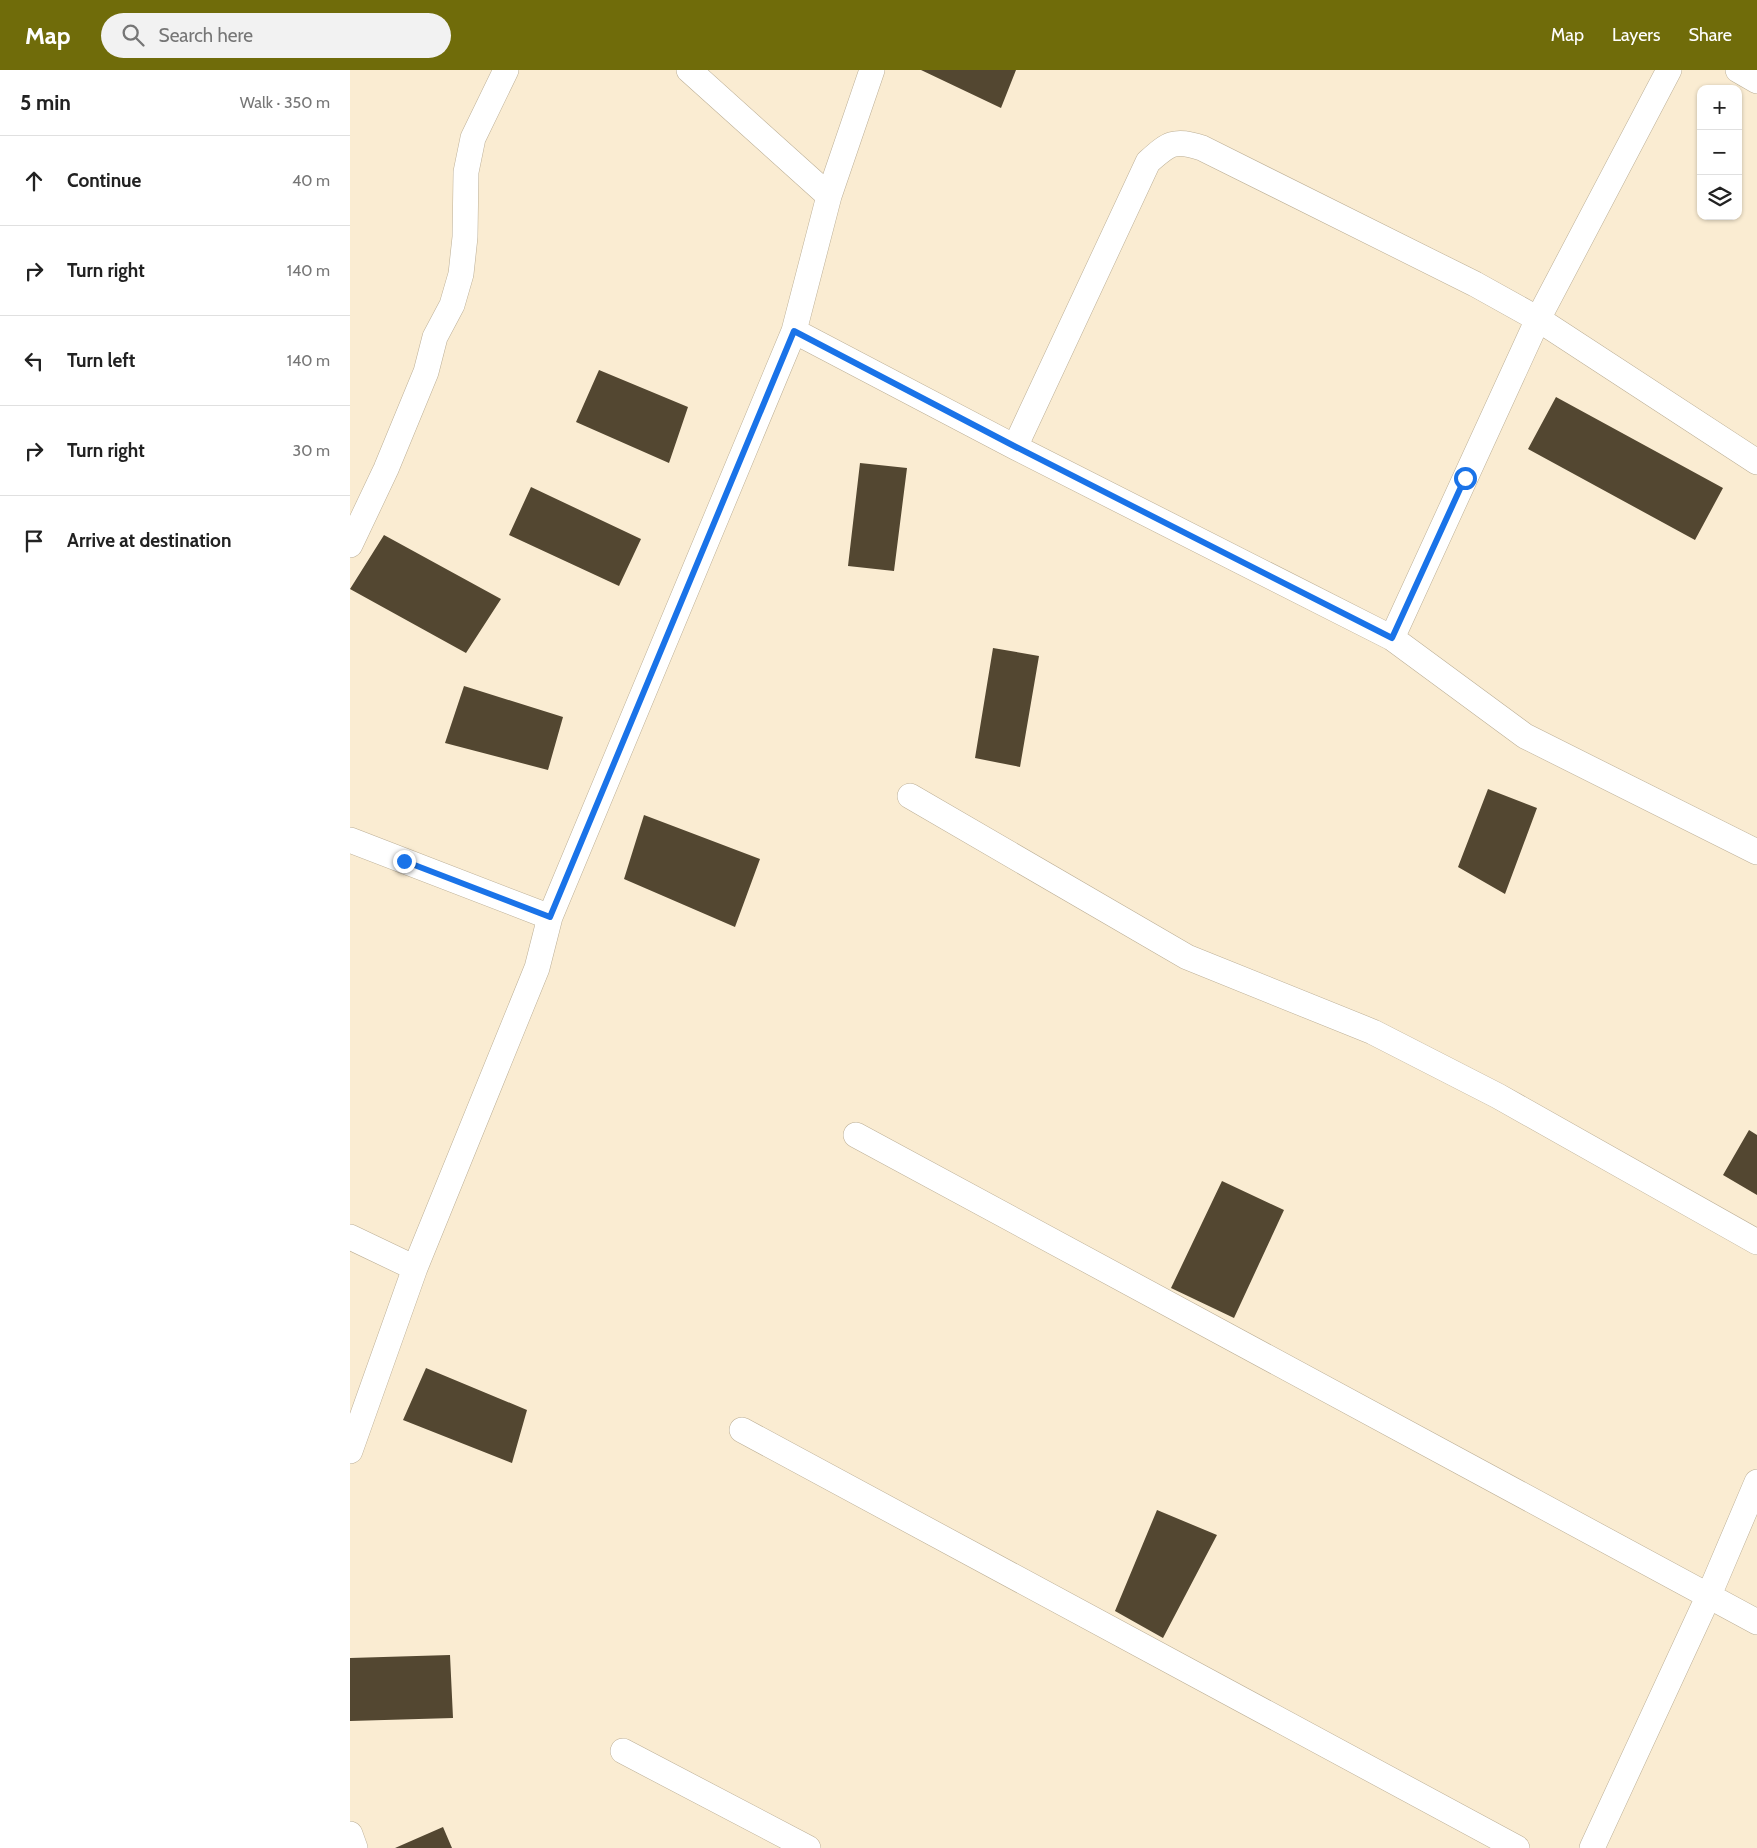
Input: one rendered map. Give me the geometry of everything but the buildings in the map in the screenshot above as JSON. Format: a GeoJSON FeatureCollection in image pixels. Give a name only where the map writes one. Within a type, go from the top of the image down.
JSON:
{"type":"FeatureCollection","features":[{"type":"Feature","properties":{"kind":"street"},"geometry":{"type":"LineString","coordinates":[[350,545],[390,460],[426,372],[435,337],[452,305],[460,274],[465,237],[466,172],[472,138],[506,70]]}},
{"type":"Feature","properties":{"kind":"street"},"geometry":{"type":"LineString","coordinates":[[689,70],[829,196]]}},
{"type":"Feature","properties":{"kind":"street"},"geometry":{"type":"LineString","coordinates":[[350,1452],[415,1268],[537,968],[550,917],[794,331],[829,196],[872,70]]}},
{"type":"Feature","properties":{"kind":"street"},"geometry":{"type":"LineString","coordinates":[[1392,638],[1538,319],[1669,70]]}},
{"type":"Feature","properties":{"kind":"street"},"geometry":{"type":"LineString","coordinates":[[1738,70],[1757,81]]}},
{"type":"Feature","properties":{"kind":"street"},"geometry":{"type":"LineString","coordinates":[[1016,447],[1148,162],[1166,146],[1183,142],[1202,148],[1475,284],[1538,319],[1757,462]]}},
{"type":"Feature","properties":{"kind":"street"},"geometry":{"type":"LineString","coordinates":[[794,331],[1016,447],[1392,638],[1525,736],[1757,852]]}},
{"type":"Feature","properties":{"kind":"street"},"geometry":{"type":"LineString","coordinates":[[910,796],[1187,957],[1374,1032],[1498,1096],[1757,1242]]}},
{"type":"Feature","properties":{"kind":"street"},"geometry":{"type":"LineString","coordinates":[[350,840],[550,917]]}},
{"type":"Feature","properties":{"kind":"street"},"geometry":{"type":"LineString","coordinates":[[856,1135],[1757,1622]]}},
{"type":"Feature","properties":{"kind":"street"},"geometry":{"type":"LineString","coordinates":[[350,1237],[415,1268]]}},
{"type":"Feature","properties":{"kind":"street"},"geometry":{"type":"LineString","coordinates":[[742,1430],[1517,1848]]}},
{"type":"Feature","properties":{"kind":"street"},"geometry":{"type":"LineString","coordinates":[[1592,1848],[1709,1595],[1757,1482]]}},
{"type":"Feature","properties":{"kind":"street"},"geometry":{"type":"LineString","coordinates":[[622,1751],[808,1848]]}},
{"type":"Feature","properties":{"kind":"street"},"geometry":{"type":"LineString","coordinates":[[350,1834],[355,1848]]}},
{"type":"Feature","properties":{"kind":"route"},"geometry":{"type":"LineString","coordinates":[[404,861],[550,917],[794,331],[1016,447],[1392,638],[1465,478]]}}]}
